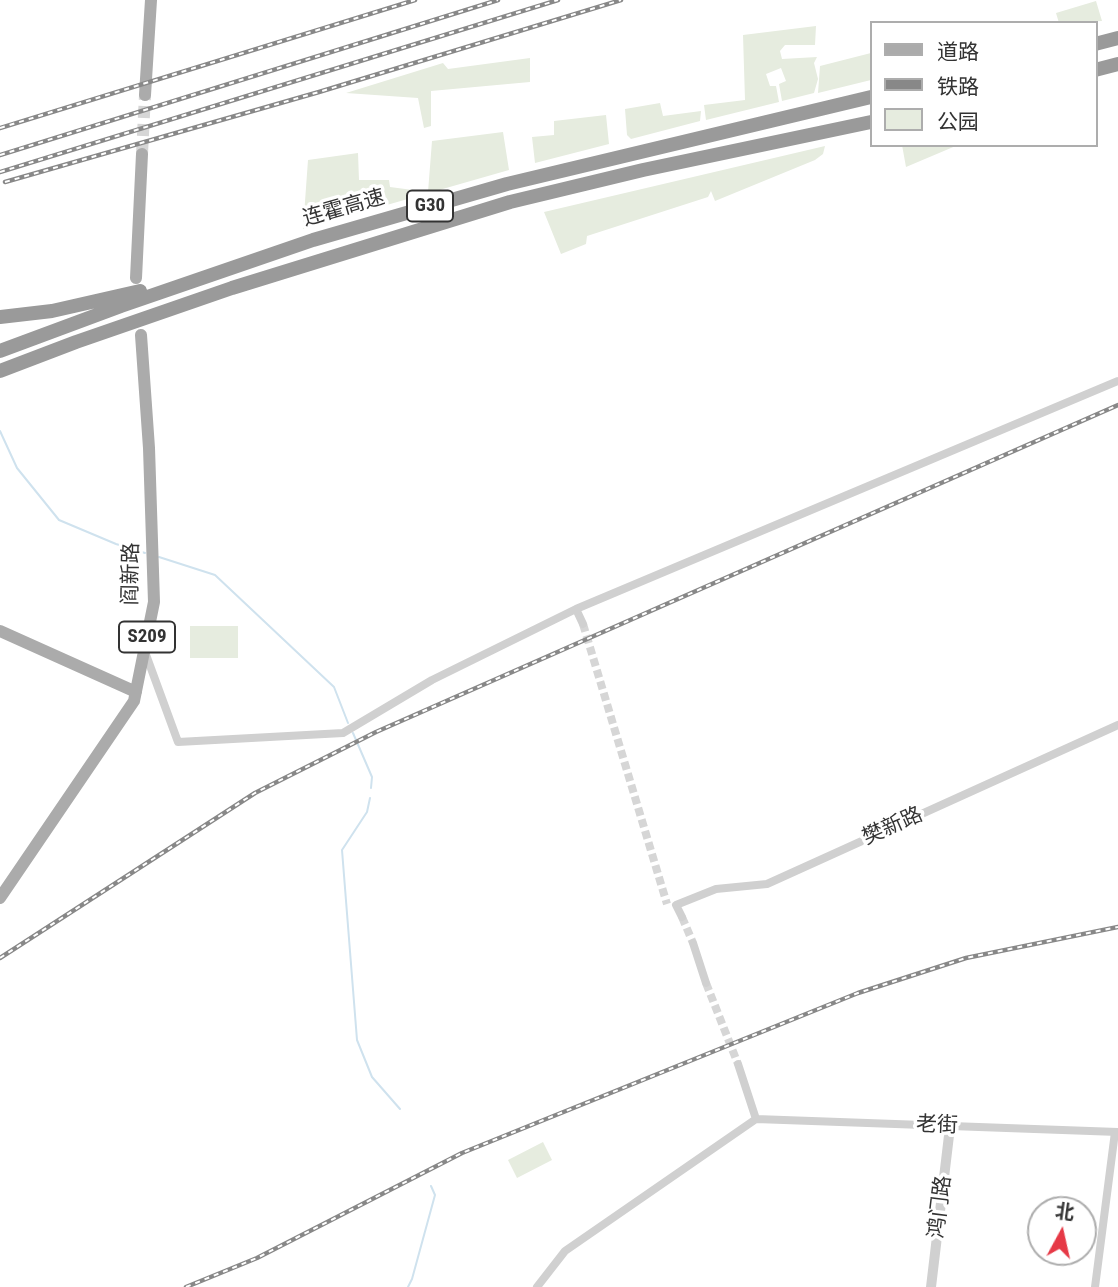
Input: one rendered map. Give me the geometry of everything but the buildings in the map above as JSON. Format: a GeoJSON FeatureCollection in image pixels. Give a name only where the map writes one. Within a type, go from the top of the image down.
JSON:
{"type":"FeatureCollection","features":[{"type":"Feature","properties":{"kind":"highway"},"geometry":{"type":"LineString","coordinates":[[1097,43],[1118,38]]}},
{"type":"Feature","properties":{"kind":"highway"},"geometry":{"type":"LineString","coordinates":[[1097,69],[1118,64]]}},
{"type":"Feature","properties":{"kind":"highway","name":"连霍高速"},"geometry":{"type":"LineString","coordinates":[[0,351],[313,240],[507,184],[870,97]]}},
{"type":"Feature","properties":{"kind":"highway","name":"连霍高速"},"geometry":{"type":"LineString","coordinates":[[0,371],[232,288],[510,202],[643,170],[870,122]]}},
{"type":"Feature","properties":{"kind":"highway"},"geometry":{"type":"LineString","coordinates":[[0,317],[52,311],[210,275]]}},
{"type":"Feature","properties":{"kind":"highway"},"geometry":{"type":"LineString","coordinates":[[0,382],[76,342]]}},
{"type":"Feature","properties":{"kind":"main road"},"geometry":{"type":"LineString","coordinates":[[145,95],[151,0]]}},
{"type":"Feature","properties":{"kind":"main road"},"geometry":{"type":"LineString","coordinates":[[136,278],[142,154]]}},
{"type":"Feature","properties":{"kind":"main road","name":"阎新路"},"geometry":{"type":"LineString","coordinates":[[1,894],[134,701],[154,602],[149,448],[141,335]]}},
{"type":"Feature","properties":{"kind":"main road"},"geometry":{"type":"LineString","coordinates":[[0,631],[136,692]]}},
{"type":"Feature","properties":{"kind":"street"},"geometry":{"type":"LineString","coordinates":[[144,650],[178,742],[343,733],[432,680],[576,609],[1118,381]]}},
{"type":"Feature","properties":{"kind":"street"},"geometry":{"type":"LineString","coordinates":[[576,609],[583,624]]}},
{"type":"Feature","properties":{"kind":"street","name":"樊新路"},"geometry":{"type":"LineString","coordinates":[[682,917],[671,905],[716,889],[766,884],[1118,725]]}},
{"type":"Feature","properties":{"kind":"street"},"geometry":{"type":"LineString","coordinates":[[693,943],[706,983]]}},
{"type":"Feature","properties":{"kind":"street"},"geometry":{"type":"LineString","coordinates":[[537,1287],[565,1251],[755,1119],[738,1064]]}},
{"type":"Feature","properties":{"kind":"street","name":"老街"},"geometry":{"type":"LineString","coordinates":[[755,1119],[1116,1132]]}},
{"type":"Feature","properties":{"kind":"street","name":"鸿门路"},"geometry":{"type":"LineString","coordinates":[[931,1287],[950,1126]]}},
{"type":"Feature","properties":{"kind":"street"},"geometry":{"type":"LineString","coordinates":[[1096,1287],[1116,1132]]}},
{"type":"Feature","properties":{"kind":"green space"},"geometry":{"type":"Polygon","coordinates":[[[1096,1],[1102,21],[1058,21],[1056,13],[1096,1]]]}},
{"type":"Feature","properties":{"kind":"green space"},"geometry":{"type":"Polygon","coordinates":[[[816,26],[815,45],[785,45],[780,51],[782,59],[817,57],[814,63],[818,79],[814,93],[782,101],[779,84],[786,81],[781,68],[766,74],[770,86],[776,86],[779,102],[706,120],[704,105],[745,100],[743,35],[816,26]]]}},
{"type":"Feature","properties":{"kind":"green space"},"geometry":{"type":"Polygon","coordinates":[[[870,53],[870,80],[818,93],[820,66],[870,53]]]}},
{"type":"Feature","properties":{"kind":"green space"},"geometry":{"type":"Polygon","coordinates":[[[530,58],[530,82],[431,91],[431,126],[424,128],[418,98],[346,93],[443,63],[448,69],[530,58]]]}},
{"type":"Feature","properties":{"kind":"green space"},"geometry":{"type":"Polygon","coordinates":[[[660,103],[663,116],[701,111],[700,121],[631,139],[627,135],[625,109],[660,103]]]}},
{"type":"Feature","properties":{"kind":"green space"},"geometry":{"type":"Polygon","coordinates":[[[606,115],[609,144],[535,163],[532,137],[554,135],[554,121],[606,115]]]}},
{"type":"Feature","properties":{"kind":"green space"},"geometry":{"type":"Polygon","coordinates":[[[503,132],[509,170],[303,229],[308,160],[358,153],[359,180],[389,180],[390,187],[428,192],[432,141],[503,132]]]}},
{"type":"Feature","properties":{"kind":"green space"},"geometry":{"type":"Polygon","coordinates":[[[825,146],[823,154],[815,160],[715,201],[711,191],[708,197],[587,236],[586,244],[561,254],[544,212],[825,146]]]}},
{"type":"Feature","properties":{"kind":"green space"},"geometry":{"type":"Polygon","coordinates":[[[902,147],[953,147],[906,167],[902,147]]]}},
{"type":"Feature","properties":{"kind":"green space"},"geometry":{"type":"Polygon","coordinates":[[[190,626],[238,626],[238,658],[190,658],[190,626]]]}},
{"type":"Feature","properties":{"kind":"green space"},"geometry":{"type":"Polygon","coordinates":[[[543,1142],[552,1160],[517,1178],[508,1160],[543,1142]]]}},
{"type":"Feature","properties":{"kind":"waterway"},"geometry":{"type":"LineString","coordinates":[[0,431],[17,468],[59,520],[145,553]]}},
{"type":"Feature","properties":{"kind":"waterway"},"geometry":{"type":"LineString","coordinates":[[159,557],[215,575],[334,687],[348,723]]}},
{"type":"Feature","properties":{"kind":"waterway"},"geometry":{"type":"LineString","coordinates":[[353,733],[372,777],[371,788]]}},
{"type":"Feature","properties":{"kind":"waterway"},"geometry":{"type":"LineString","coordinates":[[370,798],[367,812],[342,850],[357,1040],[372,1077],[400,1109]]}},
{"type":"Feature","properties":{"kind":"waterway"},"geometry":{"type":"LineString","coordinates":[[408,1287],[435,1195],[431,1186]]}},
{"type":"Feature","properties":{"kind":"tunnel"},"geometry":{"type":"LineString","coordinates":[[142,154],[145,95]]}},
{"type":"Feature","properties":{"kind":"tunnel"},"geometry":{"type":"LineString","coordinates":[[583,624],[667,904]]}},
{"type":"Feature","properties":{"kind":"tunnel"},"geometry":{"type":"LineString","coordinates":[[682,917],[693,943]]}},
{"type":"Feature","properties":{"kind":"tunnel"},"geometry":{"type":"LineString","coordinates":[[706,983],[738,1064]]}},
{"type":"Feature","properties":{"kind":"railway"},"geometry":{"type":"LineString","coordinates":[[0,128],[415,0]]}},
{"type":"Feature","properties":{"kind":"railway"},"geometry":{"type":"LineString","coordinates":[[0,155],[498,0]]}},
{"type":"Feature","properties":{"kind":"railway"},"geometry":{"type":"LineString","coordinates":[[0,172],[558,0]]}},
{"type":"Feature","properties":{"kind":"railway"},"geometry":{"type":"LineString","coordinates":[[5,182],[319,92],[621,0]]}},
{"type":"Feature","properties":{"kind":"railway"},"geometry":{"type":"LineString","coordinates":[[0,958],[255,793],[376,732],[1118,405]]}},
{"type":"Feature","properties":{"kind":"railway"},"geometry":{"type":"LineString","coordinates":[[186,1287],[257,1258],[462,1153],[858,993],[966,958],[1118,927]]}}]}
